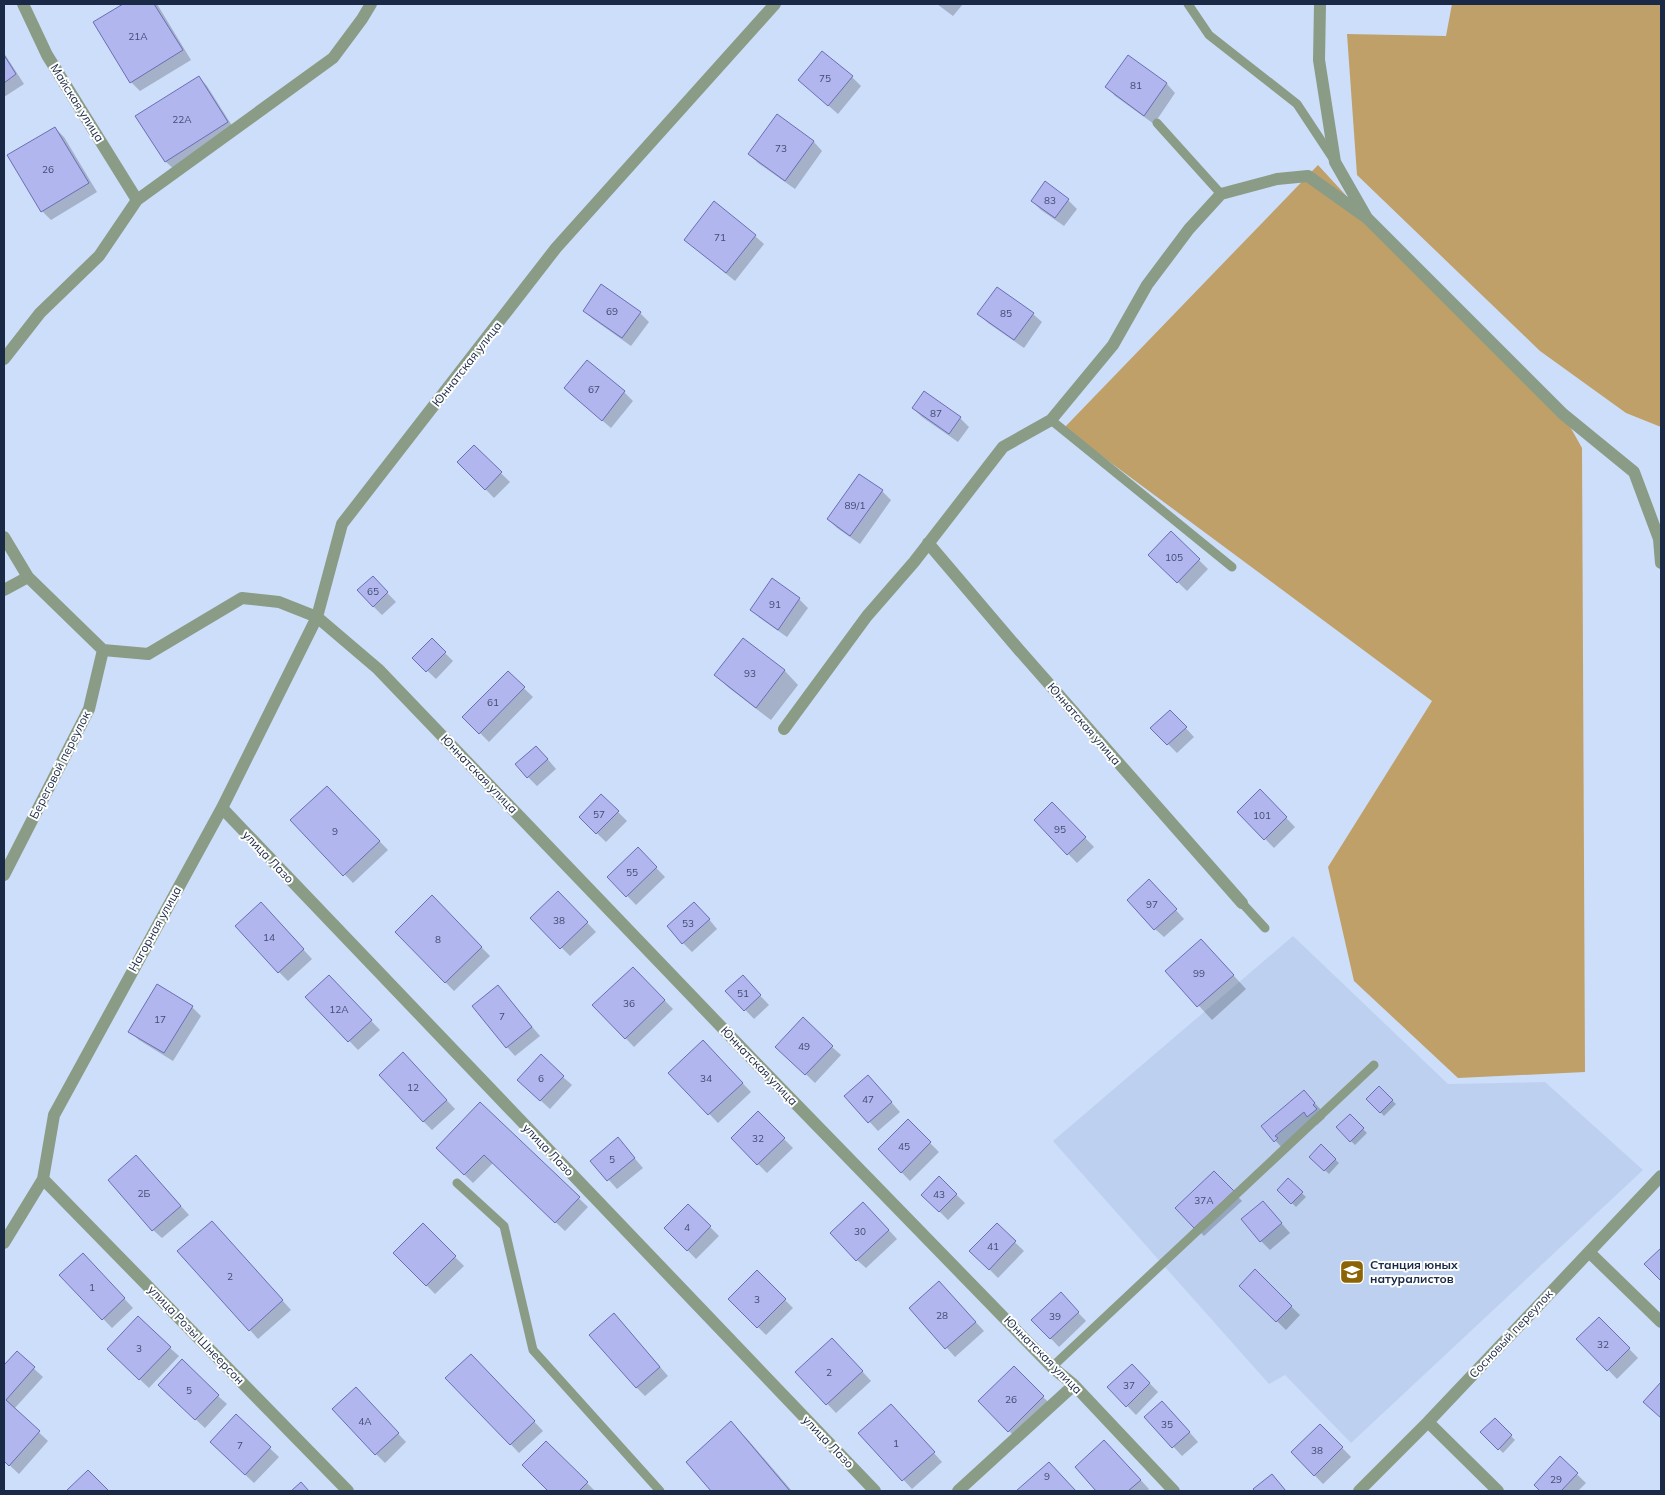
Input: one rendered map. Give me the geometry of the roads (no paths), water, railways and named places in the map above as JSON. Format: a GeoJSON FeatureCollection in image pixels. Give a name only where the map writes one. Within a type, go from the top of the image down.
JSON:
{"type":"FeatureCollection","features":[{"type":"Feature","properties":{"kind":"street","name":"Майская улица"},"geometry":{"type":"LineString","coordinates":[[22,4],[47,55],[137,200]]}},
{"type":"Feature","properties":{"kind":"street"},"geometry":{"type":"LineString","coordinates":[[4,359],[40,313],[99,256],[137,200],[333,58],[362,19],[370,4]]}},
{"type":"Feature","properties":{"kind":"street","name":"Юннатская улица"},"geometry":{"type":"LineString","coordinates":[[775,4],[556,248],[342,524],[317,617],[378,669],[756,1063],[1052,1367],[1074,1385],[1174,1491]]}},
{"type":"Feature","properties":{"kind":"street"},"geometry":{"type":"LineString","coordinates":[[1320,4],[1319,60],[1335,162],[1367,218]]}},
{"type":"Feature","properties":{"kind":"street"},"geometry":{"type":"LineString","coordinates":[[784,729],[868,616],[1003,447],[1051,420],[1112,346],[1147,285],[1189,229],[1221,194],[1276,179],[1308,176],[1367,218],[1563,414],[1634,472],[1659,539],[1661,563]]}},
{"type":"Feature","properties":{"kind":"street"},"geometry":{"type":"LineString","coordinates":[[4,537],[28,577],[104,650],[148,654],[242,598],[279,602],[317,617]]}},
{"type":"Feature","properties":{"kind":"street","name":"Юннатская улица"},"geometry":{"type":"LineString","coordinates":[[928,543],[1027,659],[1242,903]]}},
{"type":"Feature","properties":{"kind":"street"},"geometry":{"type":"LineString","coordinates":[[4,590],[28,577]]}},
{"type":"Feature","properties":{"kind":"street","name":"Нагорная улица"},"geometry":{"type":"LineString","coordinates":[[4,1243],[43,1179],[54,1116],[222,808],[317,617]]}},
{"type":"Feature","properties":{"kind":"street","name":"Береговой переулок"},"geometry":{"type":"LineString","coordinates":[[4,876],[89,709],[104,650]]}},
{"type":"Feature","properties":{"kind":"street","name":"улица Лазо"},"geometry":{"type":"LineString","coordinates":[[222,808],[874,1491]]}},
{"type":"Feature","properties":{"kind":"street","name":"Сосновый переулок"},"geometry":{"type":"LineString","coordinates":[[1359,1491],[1428,1422],[1661,1176]]}},
{"type":"Feature","properties":{"kind":"street","name":"улица Розы Шнеерсон"},"geometry":{"type":"LineString","coordinates":[[43,1179],[348,1491]]}},
{"type":"Feature","properties":{"kind":"street"},"geometry":{"type":"LineString","coordinates":[[1589,1252],[1661,1322]]}},
{"type":"Feature","properties":{"kind":"street"},"geometry":{"type":"LineString","coordinates":[[958,1491],[1074,1385]]}},
{"type":"Feature","properties":{"kind":"street"},"geometry":{"type":"LineString","coordinates":[[1428,1422],[1498,1491]]}},
{"type":"Feature","properties":{"kind":"lane"},"geometry":{"type":"LineString","coordinates":[[1188,4],[1209,35],[1297,104],[1335,162]]}},
{"type":"Feature","properties":{"kind":"lane"},"geometry":{"type":"LineString","coordinates":[[1157,124],[1221,194]]}},
{"type":"Feature","properties":{"kind":"lane"},"geometry":{"type":"LineString","coordinates":[[1051,420],[1232,567]]}},
{"type":"Feature","properties":{"kind":"lane"},"geometry":{"type":"LineString","coordinates":[[1242,903],[1264,928]]}},
{"type":"Feature","properties":{"kind":"lane"},"geometry":{"type":"LineString","coordinates":[[1052,1367],[1374,1065]]}},
{"type":"Feature","properties":{"kind":"lane"},"geometry":{"type":"LineString","coordinates":[[457,1183],[504,1226],[533,1350],[660,1491]]}},
{"type":"Feature","properties":{"kind":"place","name":"Станция юных натуралистов"},"geometry":{"type":"Point","coordinates":[1352,1272]}}]}
